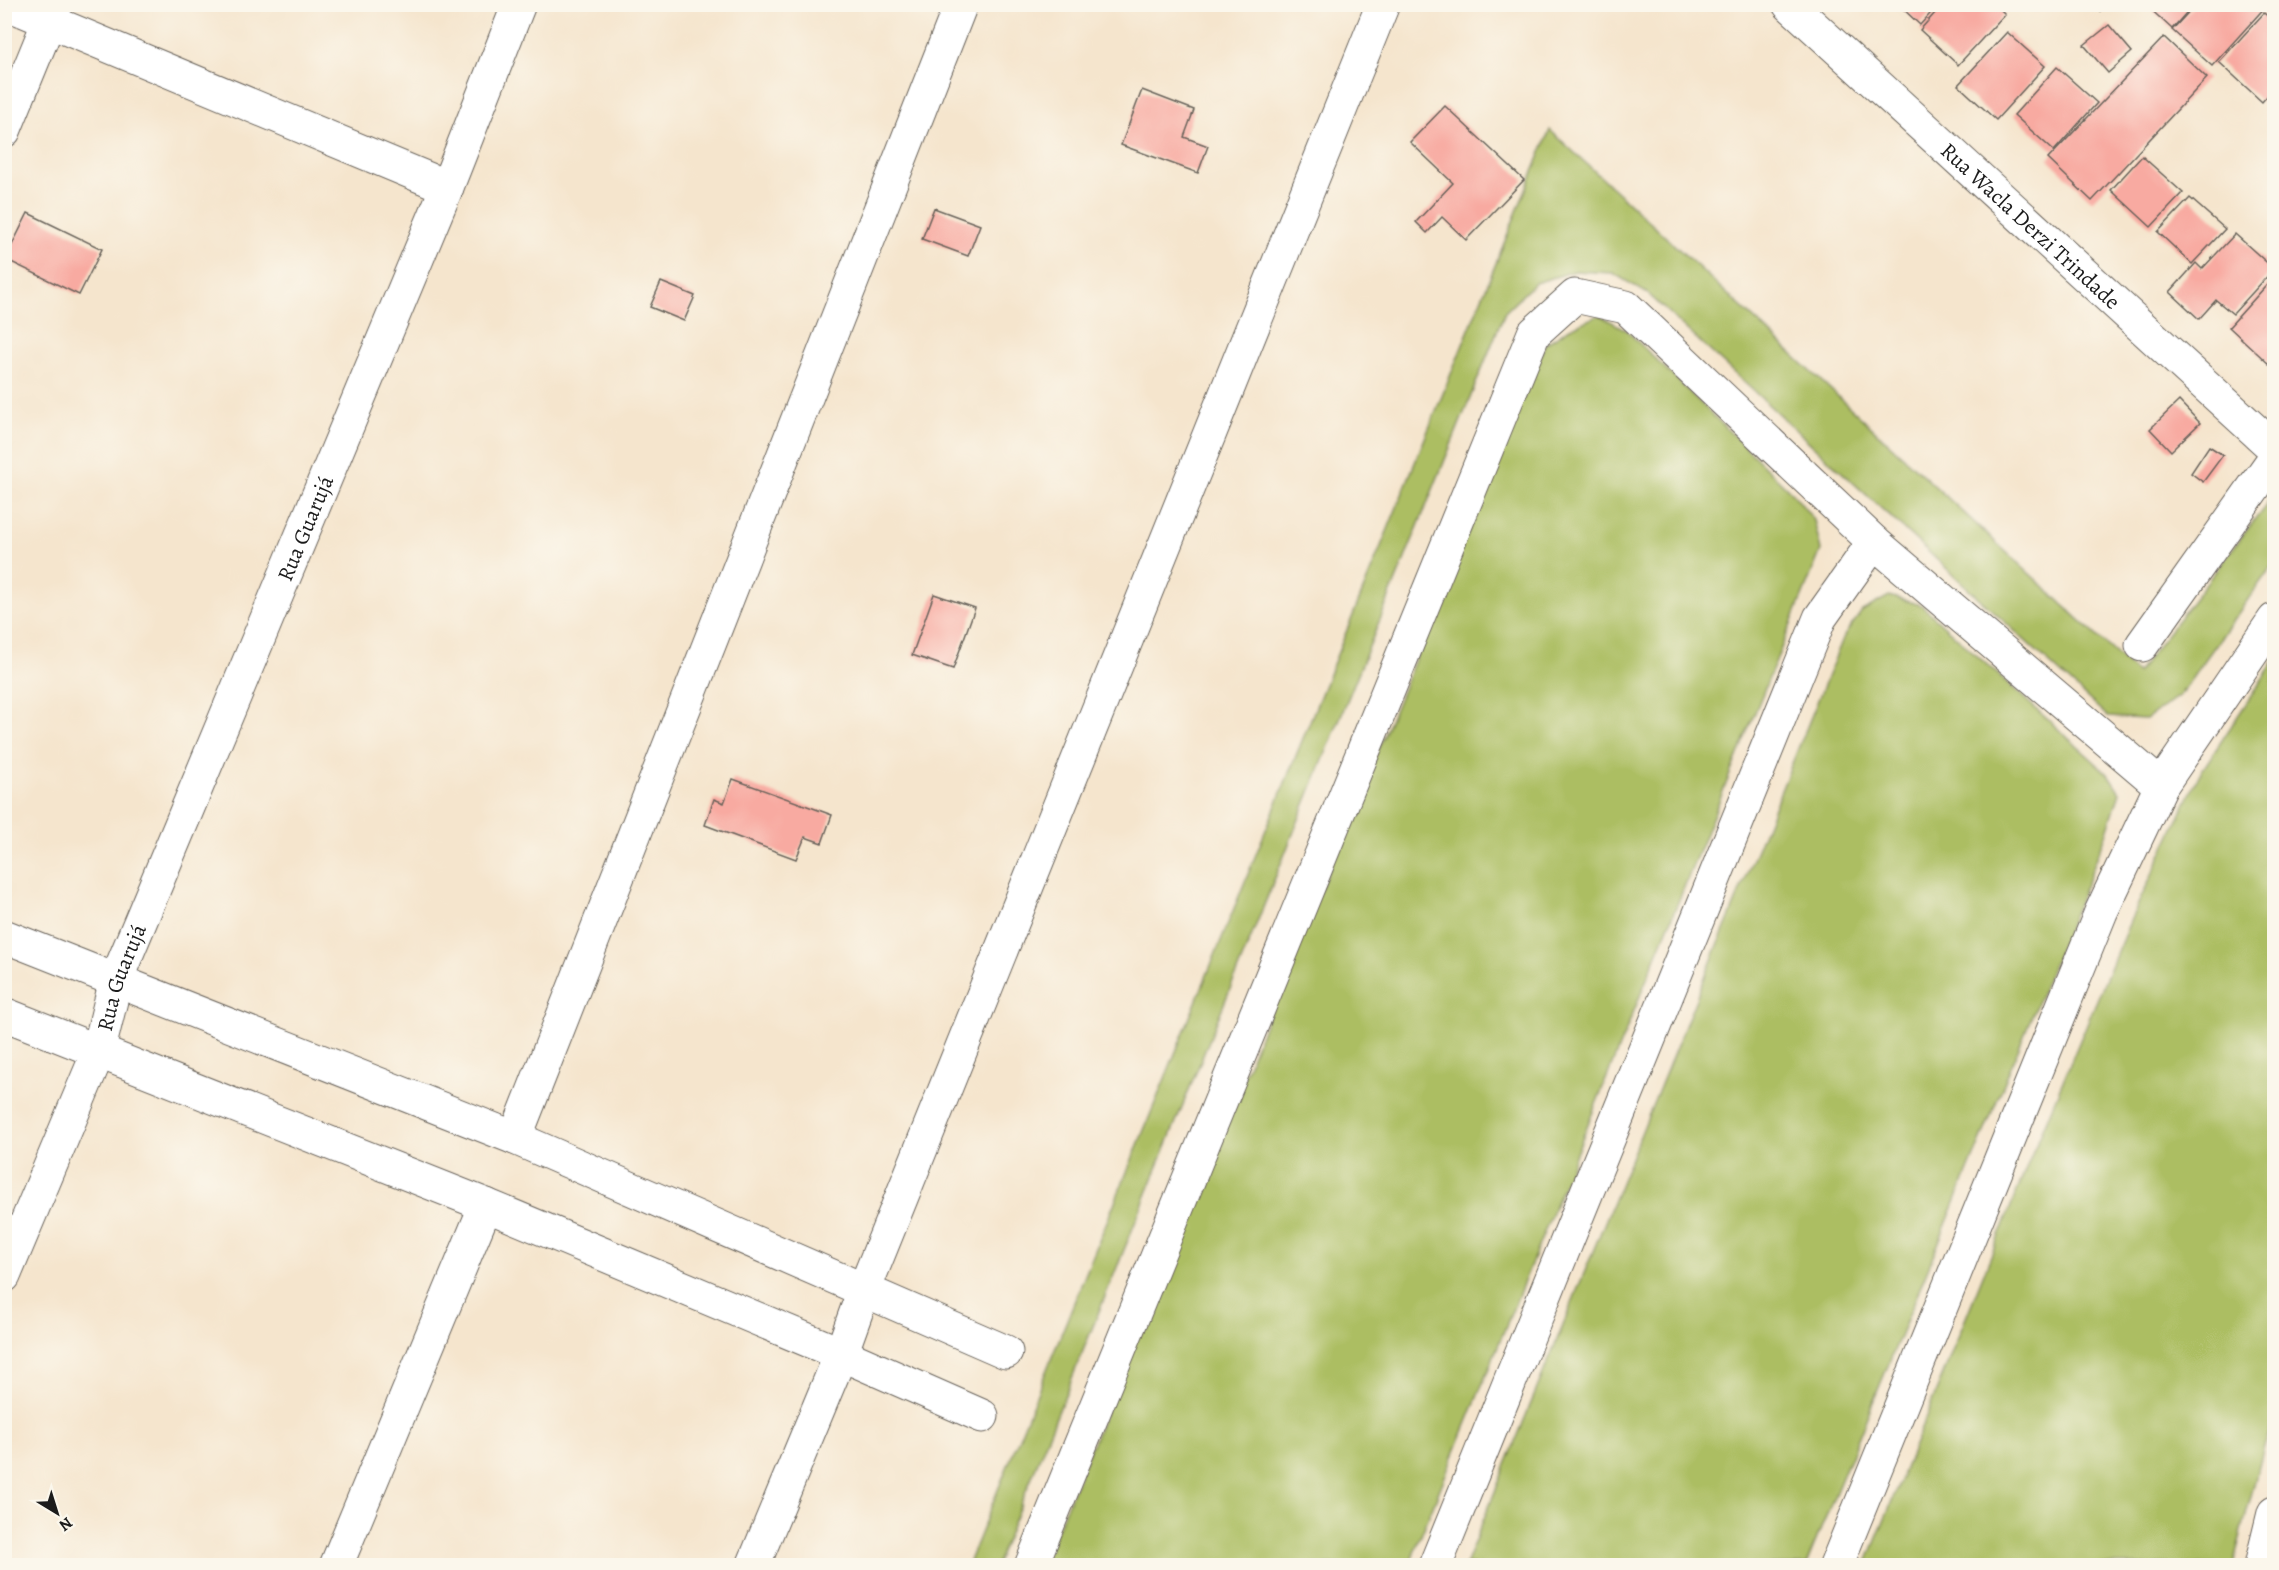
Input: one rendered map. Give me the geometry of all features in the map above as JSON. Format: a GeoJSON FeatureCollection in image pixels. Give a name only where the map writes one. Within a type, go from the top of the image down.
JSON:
{"type":"FeatureCollection","features":[{"type":"Feature","properties":{"kind":"street"},"geometry":{"type":"LineString","coordinates":[[8,4],[53,13],[447,187]]}},
{"type":"Feature","properties":{"kind":"street","name":"Rua Guarujá"},"geometry":{"type":"LineString","coordinates":[[4,1276],[98,1053],[116,980],[447,187],[519,4]]}},
{"type":"Feature","properties":{"kind":"street"},"geometry":{"type":"LineString","coordinates":[[515,1138],[961,4]]}},
{"type":"Feature","properties":{"kind":"street"},"geometry":{"type":"LineString","coordinates":[[753,1566],[841,1354],[864,1290],[1383,4]]}},
{"type":"Feature","properties":{"kind":"street","name":"Rua Wacla Derzi Trindade"},"geometry":{"type":"LineString","coordinates":[[1789,4],[2274,448]]}},
{"type":"Feature","properties":{"kind":"street"},"geometry":{"type":"LineString","coordinates":[[4,131],[53,13]]}},
{"type":"Feature","properties":{"kind":"street"},"geometry":{"type":"LineString","coordinates":[[1031,1566],[1534,333],[1575,296],[1626,307],[1874,542],[2161,786]]}},
{"type":"Feature","properties":{"kind":"street"},"geometry":{"type":"LineString","coordinates":[[2142,645],[2274,459]]}},
{"type":"Feature","properties":{"kind":"street"},"geometry":{"type":"LineString","coordinates":[[1435,1566],[1820,618],[1874,542]]}},
{"type":"Feature","properties":{"kind":"street"},"geometry":{"type":"LineString","coordinates":[[1836,1566],[2102,912],[2161,786],[2274,620]]}},
{"type":"Feature","properties":{"kind":"street"},"geometry":{"type":"LineString","coordinates":[[4,936],[515,1138],[1006,1352]]}},
{"type":"Feature","properties":{"kind":"street"},"geometry":{"type":"LineString","coordinates":[[4,1014],[486,1205],[841,1354],[982,1416]]}},
{"type":"Feature","properties":{"kind":"street"},"geometry":{"type":"LineString","coordinates":[[336,1566],[486,1205]]}},
{"type":"Feature","properties":{"kind":"street"},"geometry":{"type":"LineString","coordinates":[[2261,1566],[2274,1513]]}},
{"type":"Feature","properties":{"kind":"green space"},"geometry":{"type":"Polygon","coordinates":[[[1550,130],[2137,673],[2274,495],[2274,563],[2180,695],[2146,719],[2108,717],[1648,294],[1613,273],[1575,271],[1535,283],[1505,312],[996,1565],[967,1566],[1550,130]]]}},
{"type":"Feature","properties":{"kind":"green space"},"geometry":{"type":"Polygon","coordinates":[[[1599,315],[1625,329],[1794,495],[1814,520],[1821,550],[1409,1565],[1042,1566],[1545,344],[1570,328],[1599,315]]]}},
{"type":"Feature","properties":{"kind":"green space"},"geometry":{"type":"Polygon","coordinates":[[[1889,596],[1921,605],[2108,774],[2120,792],[2105,838],[1806,1565],[1465,1565],[1844,636],[1862,611],[1889,596]]]}},
{"type":"Feature","properties":{"kind":"green space"},"geometry":{"type":"Polygon","coordinates":[[[2274,661],[2274,1420],[2263,1450],[2233,1565],[1866,1565],[2030,1159],[2131,919],[2199,775],[2274,661]]]}},
{"type":"Feature","properties":{"kind":"building"},"geometry":{"type":"Polygon","coordinates":[[[1898,4],[1939,4],[1920,25],[1898,4]]]}},
{"type":"Feature","properties":{"kind":"building"},"geometry":{"type":"Polygon","coordinates":[[[1943,4],[1995,4],[2005,14],[1958,65],[1920,30],[1943,4]]]}},
{"type":"Feature","properties":{"kind":"building"},"geometry":{"type":"Polygon","coordinates":[[[2094,4],[2106,4],[2100,11],[2094,4]]]}},
{"type":"Feature","properties":{"kind":"building"},"geometry":{"type":"Polygon","coordinates":[[[2145,4],[2194,4],[2172,29],[2145,4]]]}},
{"type":"Feature","properties":{"kind":"building"},"geometry":{"type":"Polygon","coordinates":[[[2196,4],[2268,4],[2212,66],[2172,30],[2196,4]]]}},
{"type":"Feature","properties":{"kind":"building"},"geometry":{"type":"Polygon","coordinates":[[[2264,13],[2274,22],[2274,88],[2262,102],[2219,62],[2264,13]]]}},
{"type":"Feature","properties":{"kind":"building"},"geometry":{"type":"Polygon","coordinates":[[[2109,25],[2132,52],[2108,73],[2084,45],[2109,25]]]}},
{"type":"Feature","properties":{"kind":"building"},"geometry":{"type":"Polygon","coordinates":[[[2007,32],[2045,66],[1996,120],[1958,85],[2007,32]]]}},
{"type":"Feature","properties":{"kind":"building"},"geometry":{"type":"Polygon","coordinates":[[[2164,37],[2207,78],[2092,201],[2048,159],[2164,37]]]}},
{"type":"Feature","properties":{"kind":"building"},"geometry":{"type":"Polygon","coordinates":[[[2057,67],[2097,103],[2054,151],[2014,115],[2057,67]]]}},
{"type":"Feature","properties":{"kind":"building"},"geometry":{"type":"Polygon","coordinates":[[[1142,90],[1194,110],[1184,137],[1208,146],[1198,173],[1121,145],[1142,90]]]}},
{"type":"Feature","properties":{"kind":"building"},"geometry":{"type":"Polygon","coordinates":[[[1445,106],[1524,180],[1466,240],[1442,217],[1427,233],[1416,222],[1453,183],[1410,142],[1445,106]]]}},
{"type":"Feature","properties":{"kind":"building"},"geometry":{"type":"Polygon","coordinates":[[[2142,156],[2183,193],[2151,227],[2111,190],[2142,156]]]}},
{"type":"Feature","properties":{"kind":"building"},"geometry":{"type":"Polygon","coordinates":[[[2190,198],[2225,229],[2192,264],[2158,232],[2190,198]]]}},
{"type":"Feature","properties":{"kind":"building"},"geometry":{"type":"Polygon","coordinates":[[[934,208],[980,225],[968,256],[922,239],[934,208]]]}},
{"type":"Feature","properties":{"kind":"building"},"geometry":{"type":"Polygon","coordinates":[[[28,213],[102,249],[79,295],[5,259],[28,213]]]}},
{"type":"Feature","properties":{"kind":"building"},"geometry":{"type":"Polygon","coordinates":[[[2235,234],[2274,269],[2233,314],[2216,300],[2199,319],[2170,292],[2196,263],[2202,269],[2235,234]]]}},
{"type":"Feature","properties":{"kind":"building"},"geometry":{"type":"Polygon","coordinates":[[[2274,277],[2274,362],[2271,366],[2229,327],[2274,277]]]}},
{"type":"Feature","properties":{"kind":"building"},"geometry":{"type":"Polygon","coordinates":[[[661,282],[695,296],[684,321],[650,307],[661,282]]]}},
{"type":"Feature","properties":{"kind":"building"},"geometry":{"type":"Polygon","coordinates":[[[2179,401],[2200,423],[2171,451],[2150,429],[2179,401]]]}},
{"type":"Feature","properties":{"kind":"building"},"geometry":{"type":"Polygon","coordinates":[[[2209,446],[2223,455],[2203,482],[2191,473],[2209,446]]]}},
{"type":"Feature","properties":{"kind":"building"},"geometry":{"type":"Polygon","coordinates":[[[934,594],[975,608],[953,669],[912,655],[934,594]]]}},
{"type":"Feature","properties":{"kind":"building"},"geometry":{"type":"Polygon","coordinates":[[[733,779],[832,815],[822,843],[805,837],[796,859],[705,825],[714,799],[724,803],[733,779]]]}}]}
